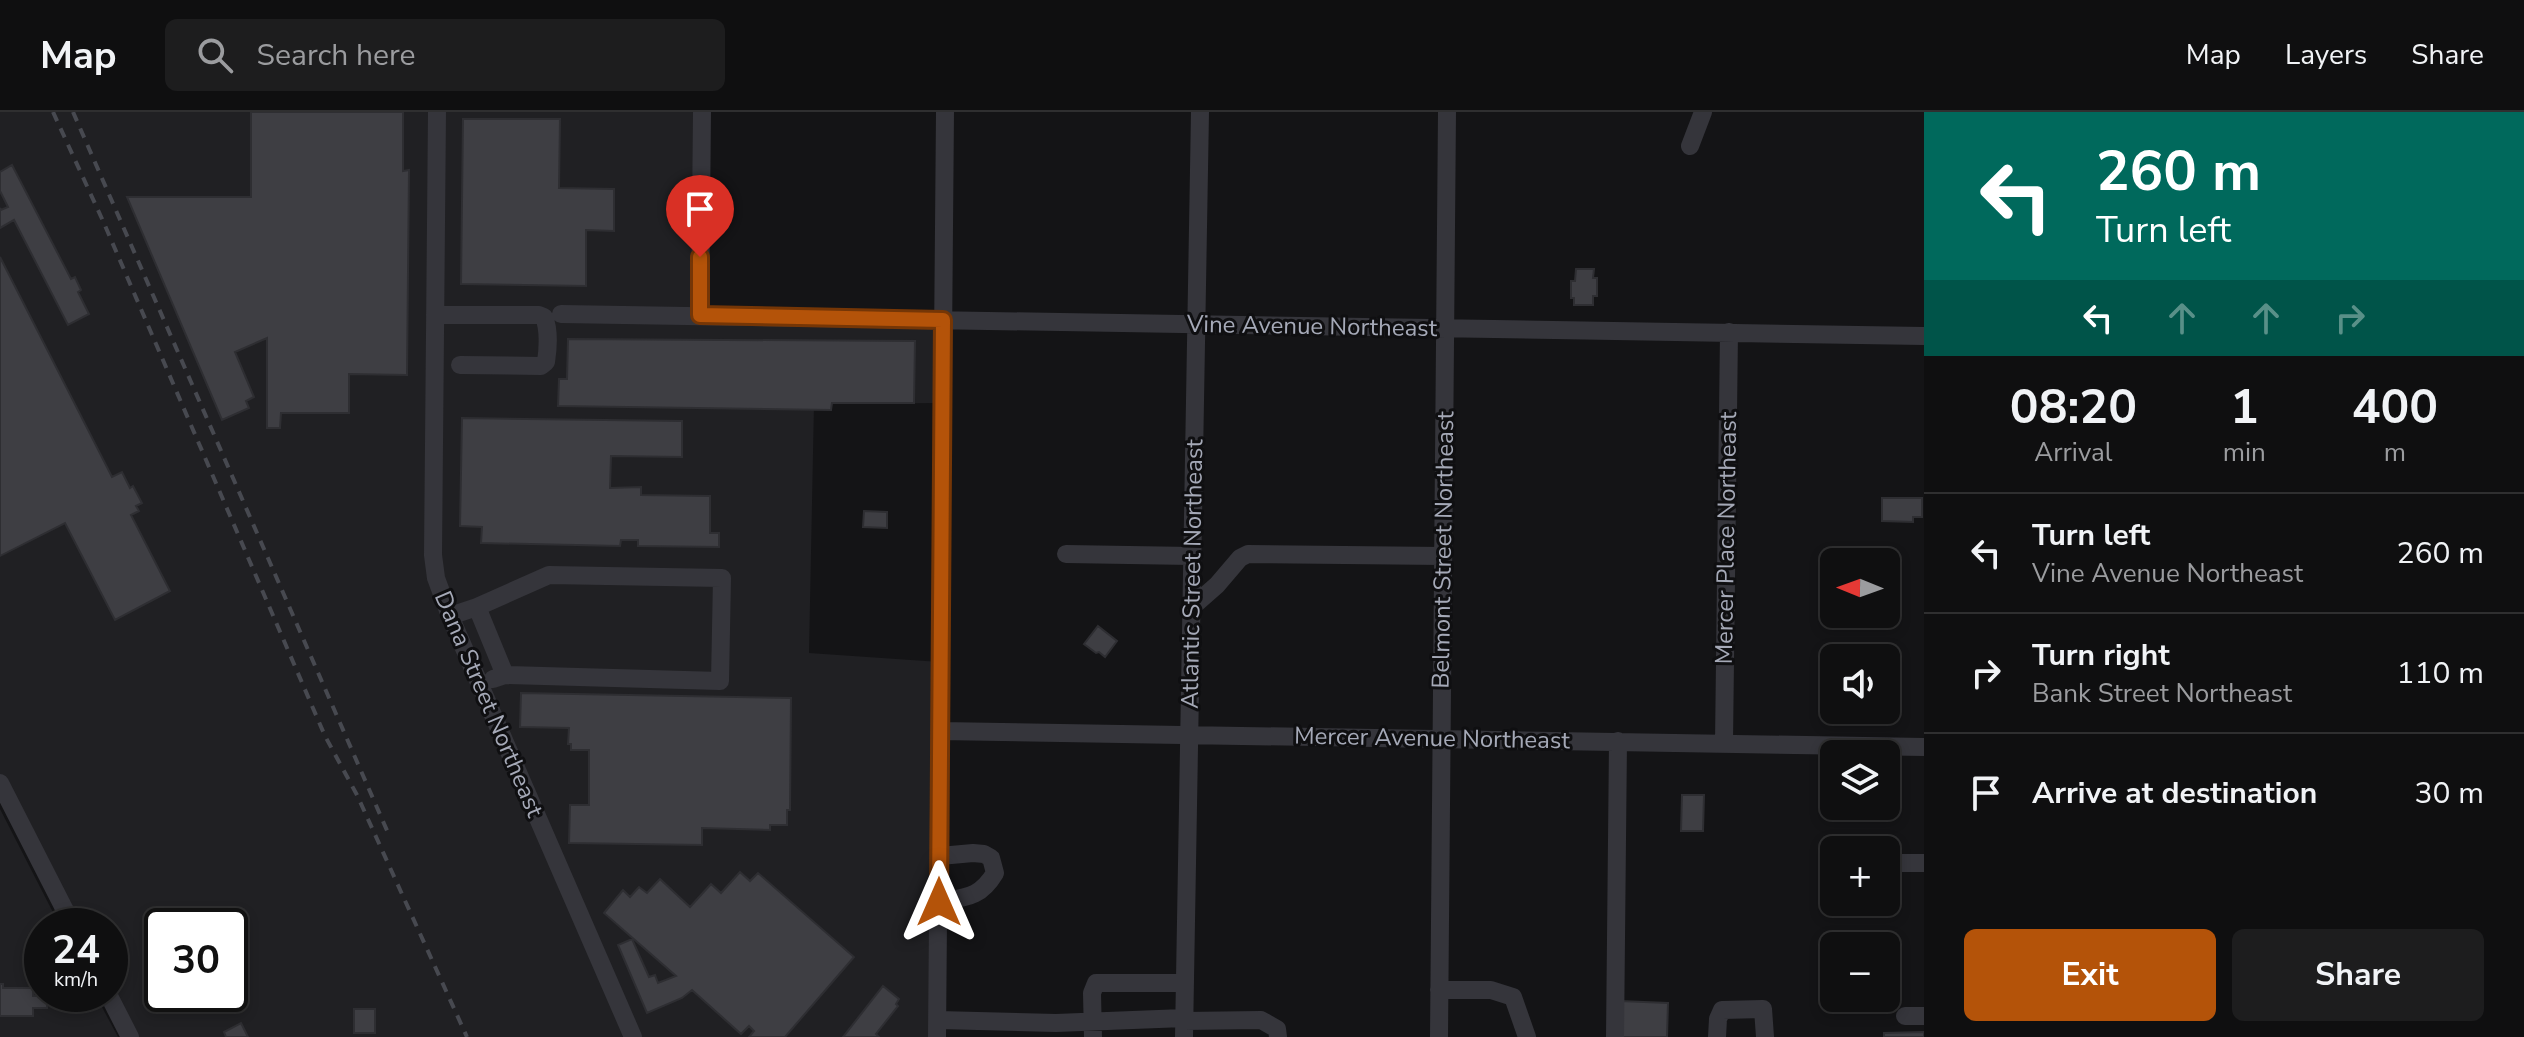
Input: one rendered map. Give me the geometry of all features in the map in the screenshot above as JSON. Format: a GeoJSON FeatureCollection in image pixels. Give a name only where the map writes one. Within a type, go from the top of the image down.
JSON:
{"type":"FeatureCollection","features":[{"type":"Feature","properties":{"kind":"street","name":"Dana Street Northeast"},"geometry":{"type":"LineString","coordinates":[[437,112],[433,555],[436,578],[633,1037]]}},
{"type":"Feature","properties":{"kind":"street"},"geometry":{"type":"LineString","coordinates":[[700,315],[702,112]]}},
{"type":"Feature","properties":{"kind":"street"},"geometry":{"type":"LineString","coordinates":[[945,112],[938,1029],[1093,1029],[1261,1020],[1277,1029],[1278,1037]]}},
{"type":"Feature","properties":{"kind":"street","name":"Atlantic Street Northeast"},"geometry":{"type":"LineString","coordinates":[[1184,1025],[1200,112]]}},
{"type":"Feature","properties":{"kind":"street","name":"Belmont Street Northeast"},"geometry":{"type":"LineString","coordinates":[[1439,1037],[1447,112]]}},
{"type":"Feature","properties":{"kind":"street"},"geometry":{"type":"LineString","coordinates":[[1690,146],[1703,112]]}},
{"type":"Feature","properties":{"kind":"street","name":"Vine Avenue Northeast"},"geometry":{"type":"LineString","coordinates":[[561,314],[1924,336]]}},
{"type":"Feature","properties":{"kind":"street"},"geometry":{"type":"LineString","coordinates":[[435,315],[544,317],[547,356],[541,366],[460,365]]}},
{"type":"Feature","properties":{"kind":"street","name":"Mercer Place Northeast"},"geometry":{"type":"LineString","coordinates":[[1724,743],[1729,332]]}},
{"type":"Feature","properties":{"kind":"street"},"geometry":{"type":"LineString","coordinates":[[1066,554],[1192,556]]}},
{"type":"Feature","properties":{"kind":"street"},"geometry":{"type":"LineString","coordinates":[[1192,607],[1217,585],[1240,558],[1248,554],[1443,556]]}},
{"type":"Feature","properties":{"kind":"street"},"geometry":{"type":"LineString","coordinates":[[450,616],[549,575],[722,578],[720,681],[505,675],[479,683]]}},
{"type":"Feature","properties":{"kind":"street"},"geometry":{"type":"LineString","coordinates":[[477,607],[505,675]]}},
{"type":"Feature","properties":{"kind":"street","name":"Mercer Avenue Northeast"},"geometry":{"type":"LineString","coordinates":[[940,731],[1924,747]]}},
{"type":"Feature","properties":{"kind":"street"},"geometry":{"type":"LineString","coordinates":[[1615,1037],[1618,741]]}},
{"type":"Feature","properties":{"kind":"street"},"geometry":{"type":"LineString","coordinates":[[0,783],[64,908]]}},
{"type":"Feature","properties":{"kind":"street"},"geometry":{"type":"LineString","coordinates":[[939,902],[973,896],[987,886],[995,873],[991,858],[984,854],[940,856]]}},
{"type":"Feature","properties":{"kind":"street"},"geometry":{"type":"LineString","coordinates":[[1900,863],[1924,863]]}},
{"type":"Feature","properties":{"kind":"street"},"geometry":{"type":"LineString","coordinates":[[1093,1029],[1092,993],[1096,983],[1185,983]]}},
{"type":"Feature","properties":{"kind":"street"},"geometry":{"type":"LineString","coordinates":[[1439,990],[1491,990],[1513,997],[1527,1037]]}},
{"type":"Feature","properties":{"kind":"street"},"geometry":{"type":"LineString","coordinates":[[1717,1037],[1722,1010],[1763,1009],[1765,1037]]}},
{"type":"Feature","properties":{"kind":"street"},"geometry":{"type":"LineString","coordinates":[[117,1012],[130,1037]]}},
{"type":"Feature","properties":{"kind":"shaded area"},"geometry":{"type":"Polygon","coordinates":[[[0,112],[702,112],[700,315],[943,320],[942,403],[814,404],[809,653],[940,662],[937,1037],[130,1037],[118,1012],[128,1012],[128,908],[64,908],[0,783],[0,112]]]}},
{"type":"Feature","properties":{"kind":"shaded area"},"geometry":{"type":"Polygon","coordinates":[[[0,809],[51,908],[24,908],[24,1012],[105,1012],[118,1037],[0,1037],[0,809]]]}},
{"type":"Feature","properties":{"kind":"building"},"geometry":{"type":"Polygon","coordinates":[[[251,112],[403,112],[403,171],[409,170],[407,375],[349,374],[349,413],[281,413],[280,428],[267,428],[267,338],[235,352],[254,397],[246,401],[249,408],[222,420],[127,197],[251,197],[251,112]]]}},
{"type":"Feature","properties":{"kind":"building"},"geometry":{"type":"Polygon","coordinates":[[[463,119],[560,119],[559,188],[614,189],[614,231],[586,230],[586,286],[461,284],[463,119]]]}},
{"type":"Feature","properties":{"kind":"building"},"geometry":{"type":"Polygon","coordinates":[[[12,165],[71,279],[75,277],[81,290],[78,292],[89,314],[68,325],[14,220],[0,228],[0,208],[8,207],[0,191],[0,172],[12,165]]]}},
{"type":"Feature","properties":{"kind":"building"},"geometry":{"type":"Polygon","coordinates":[[[0,257],[112,477],[122,472],[142,503],[136,506],[139,511],[131,515],[170,591],[115,620],[65,523],[0,556],[0,257]]]}},
{"type":"Feature","properties":{"kind":"building"},"geometry":{"type":"Polygon","coordinates":[[[1576,269],[1594,269],[1597,296],[1593,296],[1593,305],[1574,305],[1571,281],[1575,281],[1576,269]]]}},
{"type":"Feature","properties":{"kind":"building"},"geometry":{"type":"Polygon","coordinates":[[[568,339],[915,341],[914,403],[832,403],[831,410],[558,406],[559,379],[567,379],[568,339]]]}},
{"type":"Feature","properties":{"kind":"building"},"geometry":{"type":"Polygon","coordinates":[[[462,418],[682,421],[682,457],[611,456],[610,488],[641,487],[641,495],[710,496],[710,533],[719,533],[719,547],[638,546],[638,540],[621,540],[620,546],[481,543],[482,527],[460,526],[462,418]]]}},
{"type":"Feature","properties":{"kind":"building"},"geometry":{"type":"Polygon","coordinates":[[[1882,498],[1922,498],[1922,517],[1913,517],[1913,522],[1882,521],[1882,498]]]}},
{"type":"Feature","properties":{"kind":"building"},"geometry":{"type":"Polygon","coordinates":[[[864,511],[887,512],[887,528],[863,527],[864,511]]]}},
{"type":"Feature","properties":{"kind":"building"},"geometry":{"type":"Polygon","coordinates":[[[1098,626],[1117,641],[1105,657],[1084,644],[1098,626]]]}},
{"type":"Feature","properties":{"kind":"building"},"geometry":{"type":"Polygon","coordinates":[[[521,693],[791,698],[790,810],[787,810],[787,825],[770,825],[770,830],[702,828],[702,845],[569,843],[570,805],[589,805],[589,750],[571,750],[571,744],[568,744],[569,728],[520,727],[521,693]]]}},
{"type":"Feature","properties":{"kind":"building"},"geometry":{"type":"Polygon","coordinates":[[[1682,795],[1704,795],[1703,831],[1681,831],[1682,795]]]}},
{"type":"Feature","properties":{"kind":"building"},"geometry":{"type":"Polygon","coordinates":[[[740,872],[750,881],[758,873],[854,957],[785,1037],[749,1037],[754,1031],[749,1026],[741,1034],[692,990],[682,998],[647,1013],[618,945],[632,939],[649,977],[655,975],[658,983],[676,976],[604,913],[623,890],[630,897],[639,887],[647,893],[660,879],[690,907],[711,884],[721,893],[740,872]]]}},
{"type":"Feature","properties":{"kind":"building"},"geometry":{"type":"Polygon","coordinates":[[[0,984],[3,988],[24,988],[24,1012],[33,1012],[33,1016],[0,1016],[0,984]]]}},
{"type":"Feature","properties":{"kind":"building"},"geometry":{"type":"Polygon","coordinates":[[[883,986],[899,999],[898,1006],[876,1034],[879,1037],[843,1037],[883,986]]]}},
{"type":"Feature","properties":{"kind":"building"},"geometry":{"type":"Polygon","coordinates":[[[1620,1001],[1668,1003],[1667,1037],[1619,1037],[1620,1001]]]}},
{"type":"Feature","properties":{"kind":"building"},"geometry":{"type":"Polygon","coordinates":[[[354,1009],[375,1009],[375,1033],[354,1033],[354,1009]]]}},
{"type":"Feature","properties":{"kind":"building"},"geometry":{"type":"Polygon","coordinates":[[[241,1023],[248,1037],[226,1037],[224,1032],[241,1023]]]}},
{"type":"Feature","properties":{"kind":"building"},"geometry":{"type":"Polygon","coordinates":[[[1924,1032],[1924,1037],[1884,1037],[1884,1033],[1924,1032]]]}},
{"type":"Feature","properties":{"kind":"railway"},"geometry":{"type":"LineString","coordinates":[[53,112],[325,736],[357,795],[467,1037]]}},
{"type":"Feature","properties":{"kind":"railway"},"geometry":{"type":"LineString","coordinates":[[73,112],[389,835]]}},
{"type":"Feature","properties":{"kind":"route"},"geometry":{"type":"LineString","coordinates":[[700,257],[700,315],[943,320],[939,902]]}}]}
